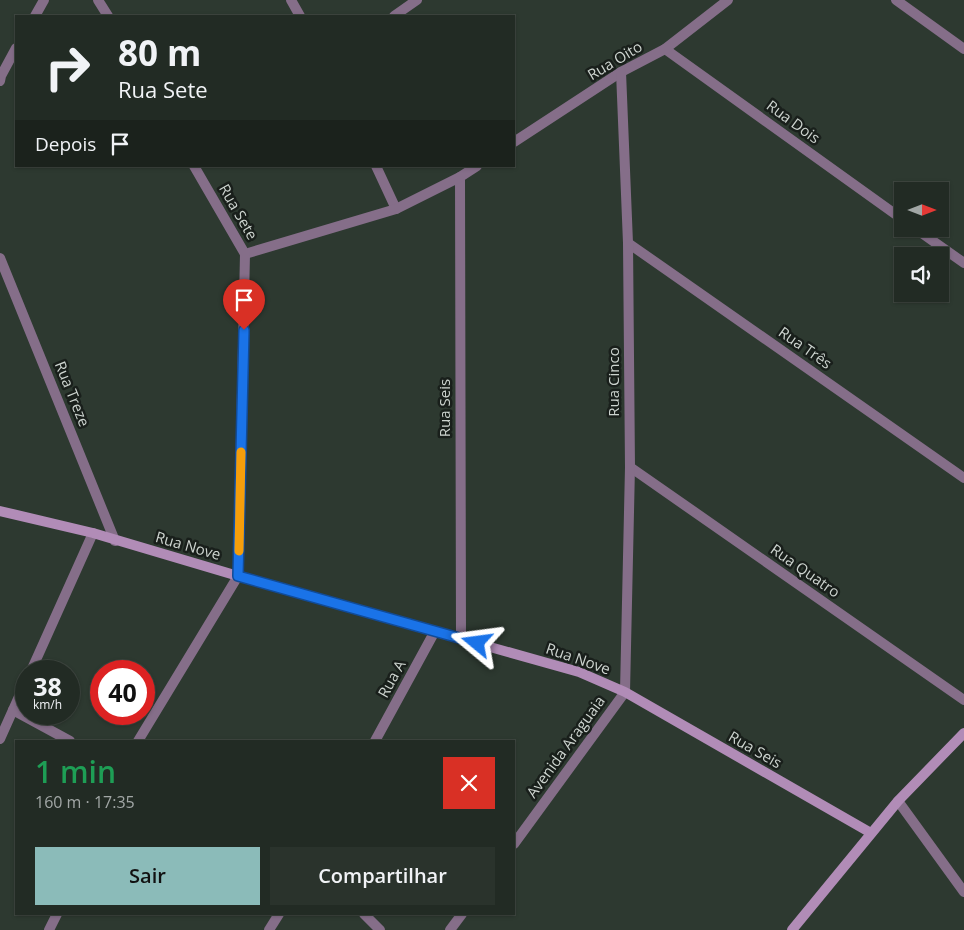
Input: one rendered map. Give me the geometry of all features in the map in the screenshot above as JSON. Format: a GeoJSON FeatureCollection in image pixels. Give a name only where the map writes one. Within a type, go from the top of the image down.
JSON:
{"type":"FeatureCollection","features":[{"type":"Feature","properties":{"kind":"street"},"geometry":{"type":"LineString","coordinates":[[36,15],[44,0]]}},
{"type":"Feature","properties":{"kind":"street"},"geometry":{"type":"LineString","coordinates":[[98,0],[107,15]]}},
{"type":"Feature","properties":{"kind":"street"},"geometry":{"type":"LineString","coordinates":[[291,0],[299,15]]}},
{"type":"Feature","properties":{"kind":"street"},"geometry":{"type":"LineString","coordinates":[[395,15],[417,0]]}},
{"type":"Feature","properties":{"kind":"street","name":"Rua Oito"},"geometry":{"type":"LineString","coordinates":[[515,141],[622,72],[665,49],[728,0]]}},
{"type":"Feature","properties":{"kind":"street"},"geometry":{"type":"LineString","coordinates":[[896,0],[964,48]]}},
{"type":"Feature","properties":{"kind":"street","name":"Rua Dois"},"geometry":{"type":"LineString","coordinates":[[665,49],[894,213]]}},
{"type":"Feature","properties":{"kind":"street"},"geometry":{"type":"LineString","coordinates":[[0,82],[1,76],[15,50]]}},
{"type":"Feature","properties":{"kind":"street","name":"Rua Cinco"},"geometry":{"type":"LineString","coordinates":[[622,72],[628,243],[630,467],[625,692]]}},
{"type":"Feature","properties":{"kind":"street","name":"Rua Sete"},"geometry":{"type":"LineString","coordinates":[[195,167],[245,254],[238,576]]}},
{"type":"Feature","properties":{"kind":"street"},"geometry":{"type":"LineString","coordinates":[[376,167],[396,209]]}},
{"type":"Feature","properties":{"kind":"street"},"geometry":{"type":"LineString","coordinates":[[245,254],[396,209],[460,178],[476,167]]}},
{"type":"Feature","properties":{"kind":"street","name":"Rua Seis"},"geometry":{"type":"LineString","coordinates":[[460,178],[460,638]]}},
{"type":"Feature","properties":{"kind":"street"},"geometry":{"type":"LineString","coordinates":[[929,238],[964,263]]}},
{"type":"Feature","properties":{"kind":"street","name":"Rua Três"},"geometry":{"type":"LineString","coordinates":[[628,243],[964,478]]}},
{"type":"Feature","properties":{"kind":"street","name":"Rua Treze"},"geometry":{"type":"LineString","coordinates":[[0,258],[115,541]]}},
{"type":"Feature","properties":{"kind":"street","name":"Rua Quatro"},"geometry":{"type":"LineString","coordinates":[[630,467],[964,700]]}},
{"type":"Feature","properties":{"kind":"street","name":"Rua Nove"},"geometry":{"type":"LineString","coordinates":[[0,511],[93,533],[115,541],[579,672],[625,692]]}},
{"type":"Feature","properties":{"kind":"street"},"geometry":{"type":"LineString","coordinates":[[36,660],[93,533]]}},
{"type":"Feature","properties":{"kind":"street"},"geometry":{"type":"LineString","coordinates":[[139,740],[238,576]]}},
{"type":"Feature","properties":{"kind":"street","name":"Rua A"},"geometry":{"type":"LineString","coordinates":[[376,740],[435,631]]}},
{"type":"Feature","properties":{"kind":"street","name":"Rua Seis"},"geometry":{"type":"LineString","coordinates":[[625,692],[870,833]]}},
{"type":"Feature","properties":{"kind":"street","name":"Avenida Araguaia"},"geometry":{"type":"LineString","coordinates":[[515,843],[625,692]]}},
{"type":"Feature","properties":{"kind":"street"},"geometry":{"type":"LineString","coordinates":[[0,739],[15,706]]}},
{"type":"Feature","properties":{"kind":"street"},"geometry":{"type":"LineString","coordinates":[[13,710],[68,740]]}},
{"type":"Feature","properties":{"kind":"street"},"geometry":{"type":"LineString","coordinates":[[792,930],[870,833],[898,801],[964,733]]}},
{"type":"Feature","properties":{"kind":"street"},"geometry":{"type":"LineString","coordinates":[[898,801],[964,892]]}},
{"type":"Feature","properties":{"kind":"street"},"geometry":{"type":"LineString","coordinates":[[49,930],[56,915]]}},
{"type":"Feature","properties":{"kind":"street"},"geometry":{"type":"LineString","coordinates":[[268,930],[278,915]]}},
{"type":"Feature","properties":{"kind":"street"},"geometry":{"type":"LineString","coordinates":[[365,915],[380,930]]}},
{"type":"Feature","properties":{"kind":"street"},"geometry":{"type":"LineString","coordinates":[[450,930],[461,915]]}},
{"type":"Feature","properties":{"kind":"slow traffic"},"geometry":{"type":"LineString","coordinates":[[239,551],[241,452]]}},
{"type":"Feature","properties":{"kind":"route"},"geometry":{"type":"LineString","coordinates":[[244,330],[238,576],[477,643]]}}]}
